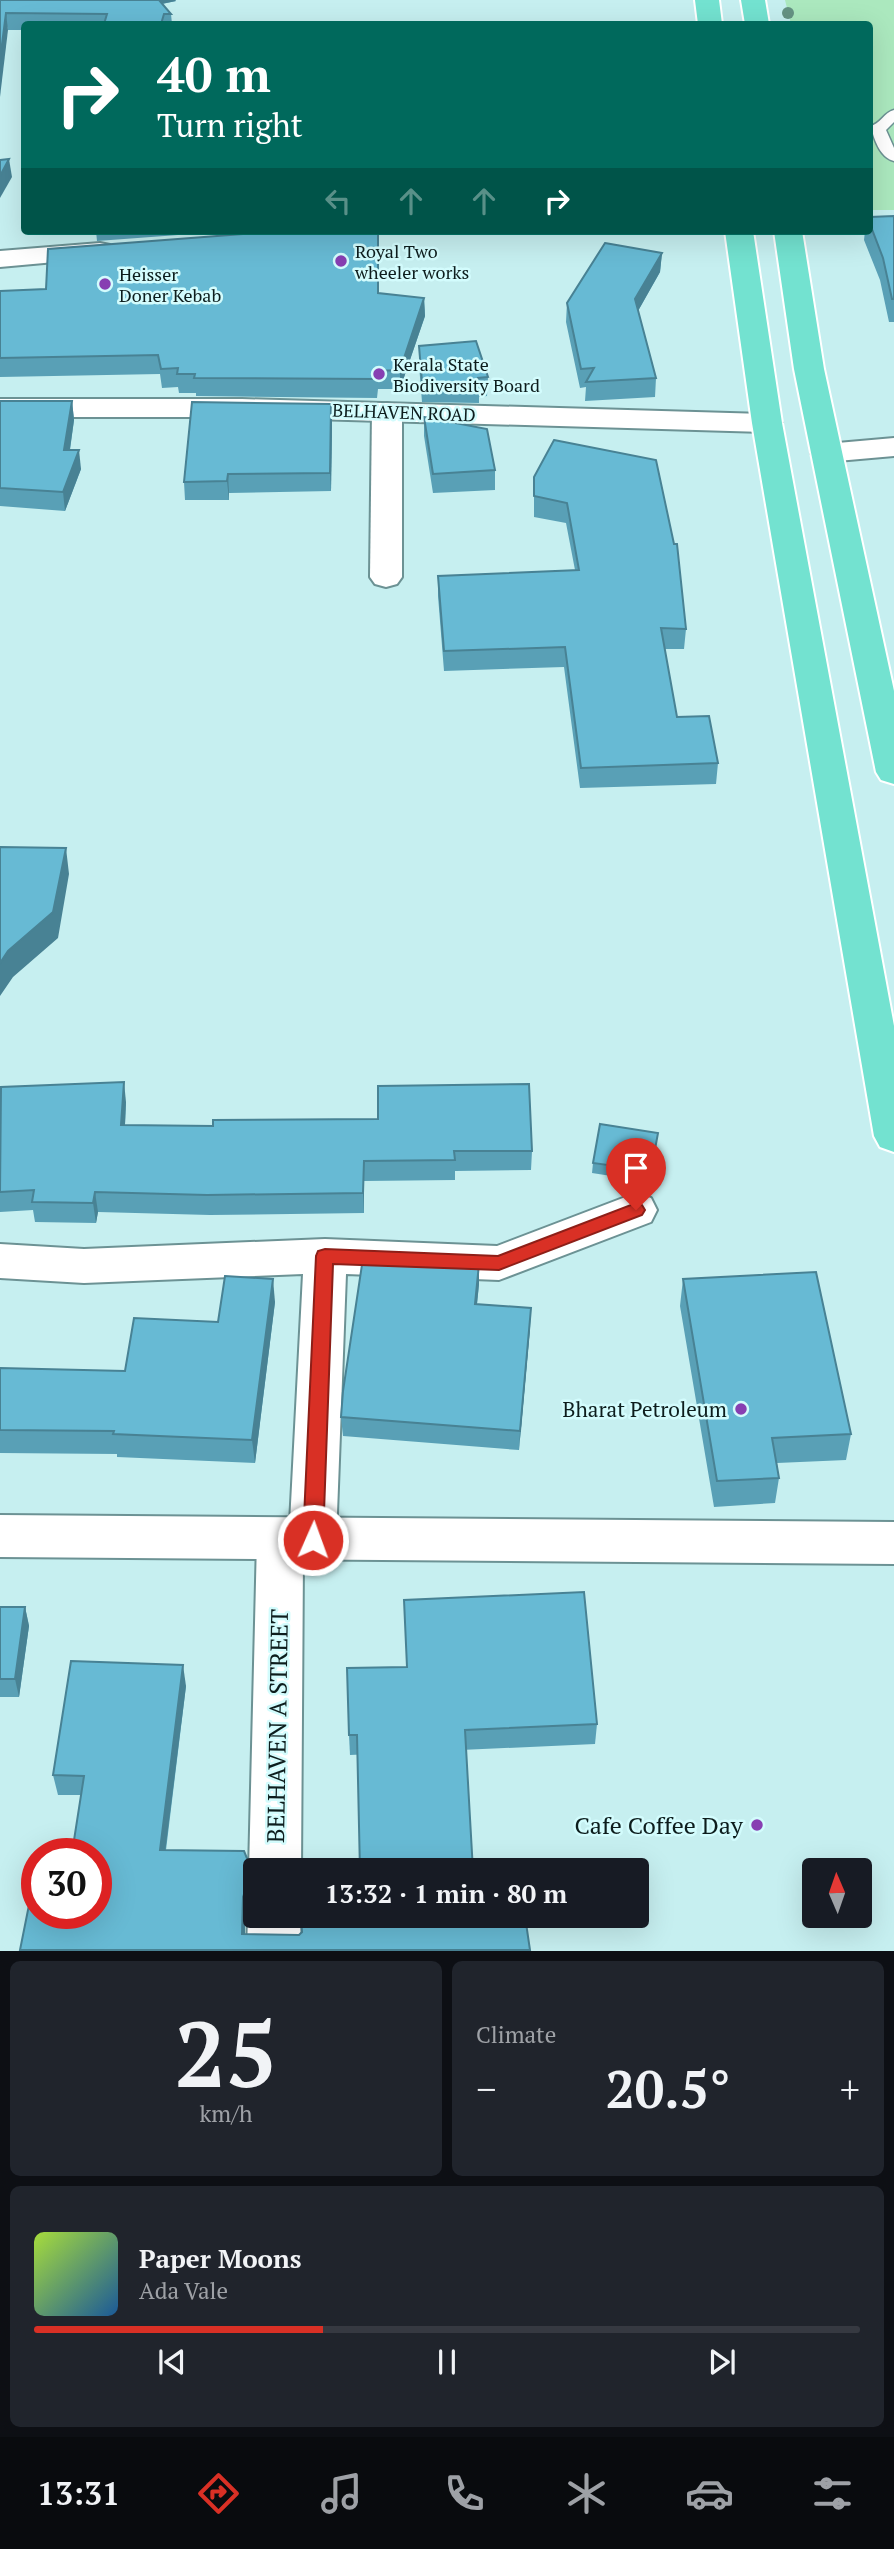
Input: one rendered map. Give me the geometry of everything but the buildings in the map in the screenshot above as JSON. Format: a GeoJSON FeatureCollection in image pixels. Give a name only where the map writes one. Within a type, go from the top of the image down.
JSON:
{"type":"FeatureCollection","features":[{"type":"Feature","properties":{"kind":"main road"},"geometry":{"type":"LineString","coordinates":[[707,0],[710,21]]}},
{"type":"Feature","properties":{"kind":"main road"},"geometry":{"type":"LineString","coordinates":[[753,0],[756,21]]}},
{"type":"Feature","properties":{"kind":"main road"},"geometry":{"type":"LineString","coordinates":[[740,235],[767,423],[894,1136]]}},
{"type":"Feature","properties":{"kind":"main road"},"geometry":{"type":"LineString","coordinates":[[789,235],[809,369],[894,772]]}},
{"type":"Feature","properties":{"kind":"street"},"geometry":{"type":"LineString","coordinates":[[0,258],[122,250]]}},
{"type":"Feature","properties":{"kind":"street","name":"BELHAVEN ROAD"},"geometry":{"type":"LineString","coordinates":[[0,408],[242,408],[767,423]]}},
{"type":"Feature","properties":{"kind":"street"},"geometry":{"type":"LineString","coordinates":[[386,578],[387,412]]}},
{"type":"Feature","properties":{"kind":"street"},"geometry":{"type":"LineString","coordinates":[[827,453],[894,447]]}},
{"type":"Feature","properties":{"kind":"street"},"geometry":{"type":"LineString","coordinates":[[0,1261],[84,1266],[325,1256],[499,1263],[636,1210]]}},
{"type":"Feature","properties":{"kind":"street","name":"BELHAVEN A STREET"},"geometry":{"type":"LineString","coordinates":[[276,1858],[297,1540],[325,1256]]}},
{"type":"Feature","properties":{"kind":"street"},"geometry":{"type":"LineString","coordinates":[[0,1536],[894,1543]]}},
{"type":"Feature","properties":{"kind":"street"},"geometry":{"type":"LineString","coordinates":[[274,1928],[274,1951]]}},
{"type":"Feature","properties":{"kind":"lane"},"geometry":{"type":"LineString","coordinates":[[891,155],[874,129],[894,114]]}},
{"type":"Feature","properties":{"kind":"lane"},"geometry":{"type":"LineString","coordinates":[[873,153],[891,155]]}},
{"type":"Feature","properties":{"kind":"green space"},"geometry":{"type":"Polygon","coordinates":[[[785,0],[894,0],[894,210],[873,210],[873,21],[790,21],[785,0]]]}},
{"type":"Feature","properties":{"kind":"place","name":"Royal Two wheeler works"},"geometry":{"type":"Point","coordinates":[341,261]}},
{"type":"Feature","properties":{"kind":"place","name":"Heisser Doner Kebab"},"geometry":{"type":"Point","coordinates":[105,284]}},
{"type":"Feature","properties":{"kind":"place","name":"Kerala State Biodiversity Board"},"geometry":{"type":"Point","coordinates":[379,374]}},
{"type":"Feature","properties":{"kind":"place","name":"Bharat Petroleum"},"geometry":{"type":"Point","coordinates":[741,1409]}},
{"type":"Feature","properties":{"kind":"place","name":"Cafe Coffee Day"},"geometry":{"type":"Point","coordinates":[757,1825]}},
{"type":"Feature","properties":{"kind":"route"},"geometry":{"type":"LineString","coordinates":[[313,1540],[325,1256],[499,1263],[636,1210]]}}]}
